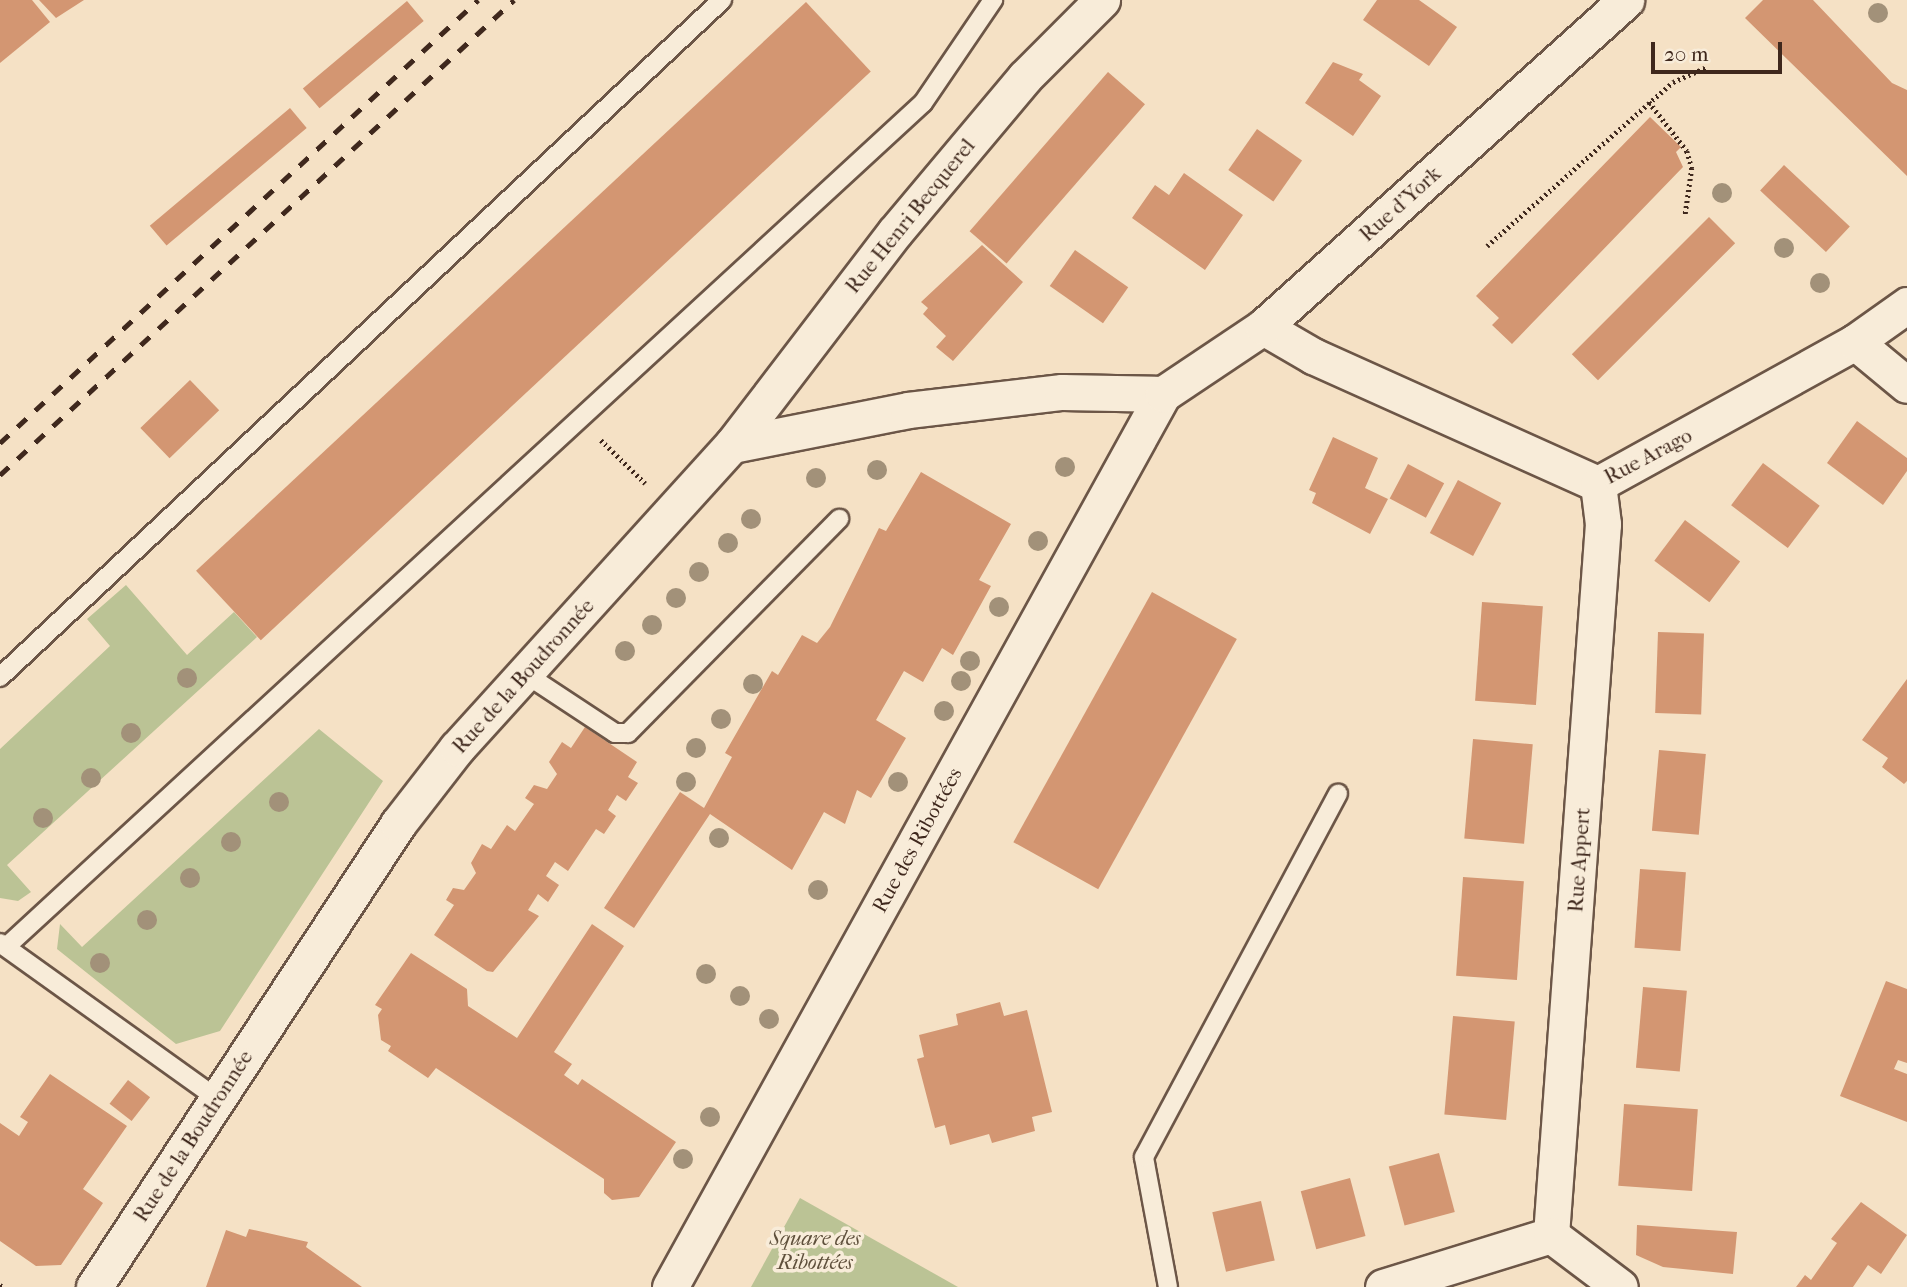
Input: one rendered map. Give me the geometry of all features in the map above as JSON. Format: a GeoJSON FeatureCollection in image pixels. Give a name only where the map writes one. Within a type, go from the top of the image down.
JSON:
{"type":"FeatureCollection","features":[{"type":"Feature","properties":{"kind":"street","name":"Rue d'York"},"geometry":{"type":"LineString","coordinates":[[1163,394],[1263,327],[1626,0]]}},
{"type":"Feature","properties":{"kind":"street","name":"Rue Henri Becquerel"},"geometry":{"type":"LineString","coordinates":[[732,445],[895,232],[1085,7]]}},
{"type":"Feature","properties":{"kind":"street","name":"Rue Arago"},"geometry":{"type":"LineString","coordinates":[[1263,327],[1313,356],[1598,484],[1855,342],[1907,305]]}},
{"type":"Feature","properties":{"kind":"street"},"geometry":{"type":"LineString","coordinates":[[1855,342],[1907,385]]}},
{"type":"Feature","properties":{"kind":"street"},"geometry":{"type":"LineString","coordinates":[[732,445],[920,409],[1062,392],[1163,394]]}},
{"type":"Feature","properties":{"kind":"street","name":"Rue des Ribottées"},"geometry":{"type":"LineString","coordinates":[[670,1287],[1163,394]]}},
{"type":"Feature","properties":{"kind":"street","name":"Rue de la Boudronnée"},"geometry":{"type":"LineString","coordinates":[[94,1287],[398,824],[524,673],[674,513],[732,445]]}},
{"type":"Feature","properties":{"kind":"street","name":"Rue Appert"},"geometry":{"type":"LineString","coordinates":[[1551,1235],[1603,524],[1598,484]]}},
{"type":"Feature","properties":{"kind":"street"},"geometry":{"type":"LineString","coordinates":[[1383,1287],[1551,1235],[1620,1287]]}},
{"type":"Feature","properties":{"kind":"lane"},"geometry":{"type":"LineString","coordinates":[[0,677],[722,0]]}},
{"type":"Feature","properties":{"kind":"lane"},"geometry":{"type":"LineString","coordinates":[[218,1099],[3,945],[581,420],[923,103],[993,0]]}},
{"type":"Feature","properties":{"kind":"lane"},"geometry":{"type":"LineString","coordinates":[[524,673],[615,733],[628,733],[839,519]]}},
{"type":"Feature","properties":{"kind":"lane"},"geometry":{"type":"LineString","coordinates":[[1168,1287],[1144,1157],[1338,794]]}},
{"type":"Feature","properties":{"kind":"path"},"geometry":{"type":"LineString","coordinates":[[1487,246],[1673,82],[1707,67]]}},
{"type":"Feature","properties":{"kind":"path"},"geometry":{"type":"LineString","coordinates":[[1649,102],[1687,151],[1692,178],[1685,217]]}},
{"type":"Feature","properties":{"kind":"path"},"geometry":{"type":"LineString","coordinates":[[581,420],[674,513]]}},
{"type":"Feature","properties":{"kind":"green space"},"geometry":{"type":"Polygon","coordinates":[[[126,585],[187,655],[234,612],[257,637],[7,865],[31,892],[18,901],[0,898],[0,749],[110,646],[87,619],[126,585]]]}},
{"type":"Feature","properties":{"kind":"green space"},"geometry":{"type":"Polygon","coordinates":[[[319,729],[383,781],[220,1031],[176,1044],[57,949],[60,924],[82,947],[319,729]]]}},
{"type":"Feature","properties":{"kind":"green space","name":"Square des Ribottées"},"geometry":{"type":"Polygon","coordinates":[[[800,1198],[958,1287],[751,1287],[800,1198]]]}},
{"type":"Feature","properties":{"kind":"building"},"geometry":{"type":"Polygon","coordinates":[[[0,0],[32,0],[50,22],[0,63],[0,0]]]}},
{"type":"Feature","properties":{"kind":"building"},"geometry":{"type":"Polygon","coordinates":[[[39,0],[84,0],[56,18],[39,0]]]}},
{"type":"Feature","properties":{"kind":"building"},"geometry":{"type":"Polygon","coordinates":[[[1377,0],[1419,0],[1457,27],[1429,66],[1363,20],[1377,0]]]}},
{"type":"Feature","properties":{"kind":"building"},"geometry":{"type":"Polygon","coordinates":[[[1763,0],[1813,0],[1892,83],[1907,90],[1907,176],[1745,18],[1763,0]]]}},
{"type":"Feature","properties":{"kind":"building"},"geometry":{"type":"Polygon","coordinates":[[[407,1],[424,21],[320,108],[303,88],[407,1]]]}},
{"type":"Feature","properties":{"kind":"building"},"geometry":{"type":"Polygon","coordinates":[[[806,2],[871,71],[261,640],[196,571],[806,2]]]}},
{"type":"Feature","properties":{"kind":"building"},"geometry":{"type":"Polygon","coordinates":[[[1333,62],[1363,74],[1359,80],[1381,96],[1353,136],[1305,103],[1333,62]]]}},
{"type":"Feature","properties":{"kind":"building"},"geometry":{"type":"Polygon","coordinates":[[[1108,72],[1145,104],[1007,263],[970,231],[1108,72]]]}},
{"type":"Feature","properties":{"kind":"building"},"geometry":{"type":"Polygon","coordinates":[[[290,108],[307,128],[167,246],[150,226],[290,108]]]}},
{"type":"Feature","properties":{"kind":"building"},"geometry":{"type":"Polygon","coordinates":[[[1650,117],[1681,147],[1676,152],[1683,167],[1512,344],[1492,325],[1499,318],[1476,296],[1650,117]]]}},
{"type":"Feature","properties":{"kind":"building"},"geometry":{"type":"Polygon","coordinates":[[[1257,129],[1302,161],[1273,202],[1228,170],[1257,129]]]}},
{"type":"Feature","properties":{"kind":"building"},"geometry":{"type":"Polygon","coordinates":[[[1784,165],[1850,226],[1826,252],[1760,191],[1784,165]]]}},
{"type":"Feature","properties":{"kind":"building"},"geometry":{"type":"Polygon","coordinates":[[[1184,173],[1243,215],[1205,270],[1132,218],[1155,185],[1169,195],[1184,173]]]}},
{"type":"Feature","properties":{"kind":"building"},"geometry":{"type":"Polygon","coordinates":[[[1709,217],[1735,243],[1598,380],[1572,354],[1709,217]]]}},
{"type":"Feature","properties":{"kind":"building"},"geometry":{"type":"Polygon","coordinates":[[[982,245],[1023,282],[953,361],[936,347],[946,336],[923,314],[928,308],[921,302],[982,245]]]}},
{"type":"Feature","properties":{"kind":"building"},"geometry":{"type":"Polygon","coordinates":[[[1075,250],[1128,287],[1103,323],[1050,286],[1075,250]]]}},
{"type":"Feature","properties":{"kind":"building"},"geometry":{"type":"Polygon","coordinates":[[[190,380],[219,410],[170,458],[140,428],[190,380]]]}},
{"type":"Feature","properties":{"kind":"building"},"geometry":{"type":"Polygon","coordinates":[[[1857,421],[1907,458],[1907,471],[1883,505],[1827,463],[1857,421]]]}},
{"type":"Feature","properties":{"kind":"building"},"geometry":{"type":"Polygon","coordinates":[[[1333,437],[1378,458],[1365,488],[1388,499],[1370,534],[1312,503],[1316,493],[1309,490],[1333,437]]]}},
{"type":"Feature","properties":{"kind":"building"},"geometry":{"type":"Polygon","coordinates":[[[1763,463],[1820,506],[1788,548],[1731,505],[1763,463]]]}},
{"type":"Feature","properties":{"kind":"building"},"geometry":{"type":"Polygon","coordinates":[[[1408,464],[1444,483],[1426,518],[1390,498],[1408,464]]]}},
{"type":"Feature","properties":{"kind":"building"},"geometry":{"type":"Polygon","coordinates":[[[921,472],[1011,524],[979,580],[991,586],[953,655],[942,648],[923,682],[904,671],[876,720],[906,738],[871,798],[857,790],[845,824],[824,812],[792,870],[710,814],[634,928],[604,908],[680,792],[704,808],[732,757],[725,753],[772,671],[778,675],[802,635],[817,643],[830,627],[879,528],[886,531],[921,472]]]}},
{"type":"Feature","properties":{"kind":"building"},"geometry":{"type":"Polygon","coordinates":[[[1458,480],[1501,503],[1473,556],[1430,533],[1458,480]]]}},
{"type":"Feature","properties":{"kind":"building"},"geometry":{"type":"Polygon","coordinates":[[[1685,520],[1740,562],[1709,602],[1654,561],[1685,520]]]}},
{"type":"Feature","properties":{"kind":"building"},"geometry":{"type":"Polygon","coordinates":[[[1152,592],[1237,639],[1098,889],[1013,842],[1152,592]]]}},
{"type":"Feature","properties":{"kind":"building"},"geometry":{"type":"Polygon","coordinates":[[[1482,602],[1543,606],[1536,705],[1475,701],[1482,602]]]}},
{"type":"Feature","properties":{"kind":"building"},"geometry":{"type":"Polygon","coordinates":[[[1658,632],[1704,634],[1701,715],[1655,713],[1658,632]]]}},
{"type":"Feature","properties":{"kind":"building"},"geometry":{"type":"Polygon","coordinates":[[[1907,679],[1907,781],[1904,784],[1882,767],[1888,758],[1862,740],[1907,679]]]}},
{"type":"Feature","properties":{"kind":"building"},"geometry":{"type":"Polygon","coordinates":[[[585,727],[637,762],[628,777],[638,783],[626,801],[617,795],[608,810],[616,816],[604,834],[596,829],[568,871],[555,862],[546,876],[559,885],[548,902],[538,894],[528,910],[539,916],[493,972],[487,971],[434,935],[454,905],[446,900],[453,888],[464,890],[476,873],[471,863],[482,844],[491,849],[507,825],[515,831],[534,804],[525,798],[534,785],[547,789],[557,774],[549,762],[562,742],[571,748],[585,727]]]}},
{"type":"Feature","properties":{"kind":"building"},"geometry":{"type":"Polygon","coordinates":[[[1473,739],[1533,744],[1524,844],[1464,839],[1473,739]]]}},
{"type":"Feature","properties":{"kind":"building"},"geometry":{"type":"Polygon","coordinates":[[[1659,750],[1706,754],[1699,835],[1652,831],[1659,750]]]}},
{"type":"Feature","properties":{"kind":"building"},"geometry":{"type":"Polygon","coordinates":[[[1640,869],[1686,872],[1680,951],[1634,948],[1640,869]]]}},
{"type":"Feature","properties":{"kind":"building"},"geometry":{"type":"Polygon","coordinates":[[[1463,877],[1524,881],[1517,980],[1456,976],[1463,877]]]}},
{"type":"Feature","properties":{"kind":"building"},"geometry":{"type":"Polygon","coordinates":[[[592,924],[624,946],[554,1052],[572,1064],[564,1075],[578,1085],[582,1079],[676,1142],[639,1197],[612,1200],[604,1193],[604,1179],[436,1068],[428,1078],[388,1051],[391,1046],[381,1040],[378,1015],[382,1009],[375,1005],[411,953],[467,989],[468,1006],[517,1038],[592,924]]]}},
{"type":"Feature","properties":{"kind":"building"},"geometry":{"type":"Polygon","coordinates":[[[1886,981],[1907,989],[1907,1063],[1898,1060],[1894,1069],[1907,1074],[1907,1122],[1840,1096],[1886,981]]]}},
{"type":"Feature","properties":{"kind":"building"},"geometry":{"type":"Polygon","coordinates":[[[1643,987],[1687,991],[1680,1072],[1636,1068],[1643,987]]]}},
{"type":"Feature","properties":{"kind":"building"},"geometry":{"type":"Polygon","coordinates":[[[1000,1002],[1004,1016],[1027,1010],[1052,1112],[1032,1117],[1035,1131],[992,1143],[989,1134],[950,1145],[945,1125],[935,1128],[917,1059],[924,1057],[919,1035],[958,1025],[956,1014],[1000,1002]]]}},
{"type":"Feature","properties":{"kind":"building"},"geometry":{"type":"Polygon","coordinates":[[[1453,1016],[1515,1021],[1506,1120],[1444,1115],[1453,1016]]]}},
{"type":"Feature","properties":{"kind":"building"},"geometry":{"type":"Polygon","coordinates":[[[50,1074],[127,1126],[83,1189],[103,1203],[61,1265],[36,1266],[0,1241],[0,1123],[19,1136],[28,1122],[20,1117],[50,1074]]]}},
{"type":"Feature","properties":{"kind":"building"},"geometry":{"type":"Polygon","coordinates":[[[128,1080],[150,1097],[132,1121],[110,1104],[128,1080]]]}},
{"type":"Feature","properties":{"kind":"building"},"geometry":{"type":"Polygon","coordinates":[[[1624,1104],[1698,1109],[1692,1191],[1618,1186],[1624,1104]]]}},
{"type":"Feature","properties":{"kind":"building"},"geometry":{"type":"Polygon","coordinates":[[[1439,1153],[1455,1212],[1405,1225],[1389,1166],[1439,1153]]]}},
{"type":"Feature","properties":{"kind":"building"},"geometry":{"type":"Polygon","coordinates":[[[1350,1178],[1366,1236],[1316,1249],[1301,1191],[1350,1178]]]}},
{"type":"Feature","properties":{"kind":"building"},"geometry":{"type":"Polygon","coordinates":[[[1261,1201],[1275,1260],[1226,1272],[1212,1212],[1261,1201]]]}},
{"type":"Feature","properties":{"kind":"building"},"geometry":{"type":"Polygon","coordinates":[[[1861,1202],[1907,1235],[1881,1274],[1868,1265],[1853,1287],[1796,1287],[1805,1275],[1811,1280],[1837,1243],[1831,1239],[1861,1202]]]}},
{"type":"Feature","properties":{"kind":"building"},"geometry":{"type":"Polygon","coordinates":[[[1637,1225],[1737,1232],[1733,1274],[1663,1267],[1636,1255],[1637,1225]]]}},
{"type":"Feature","properties":{"kind":"building"},"geometry":{"type":"Polygon","coordinates":[[[249,1229],[308,1242],[306,1247],[362,1287],[206,1287],[226,1230],[246,1237],[249,1229]]]}},
{"type":"Feature","properties":{"kind":"railway"},"geometry":{"type":"LineString","coordinates":[[0,443],[478,0]]}},
{"type":"Feature","properties":{"kind":"railway"},"geometry":{"type":"LineString","coordinates":[[0,475],[514,0]]}}]}
